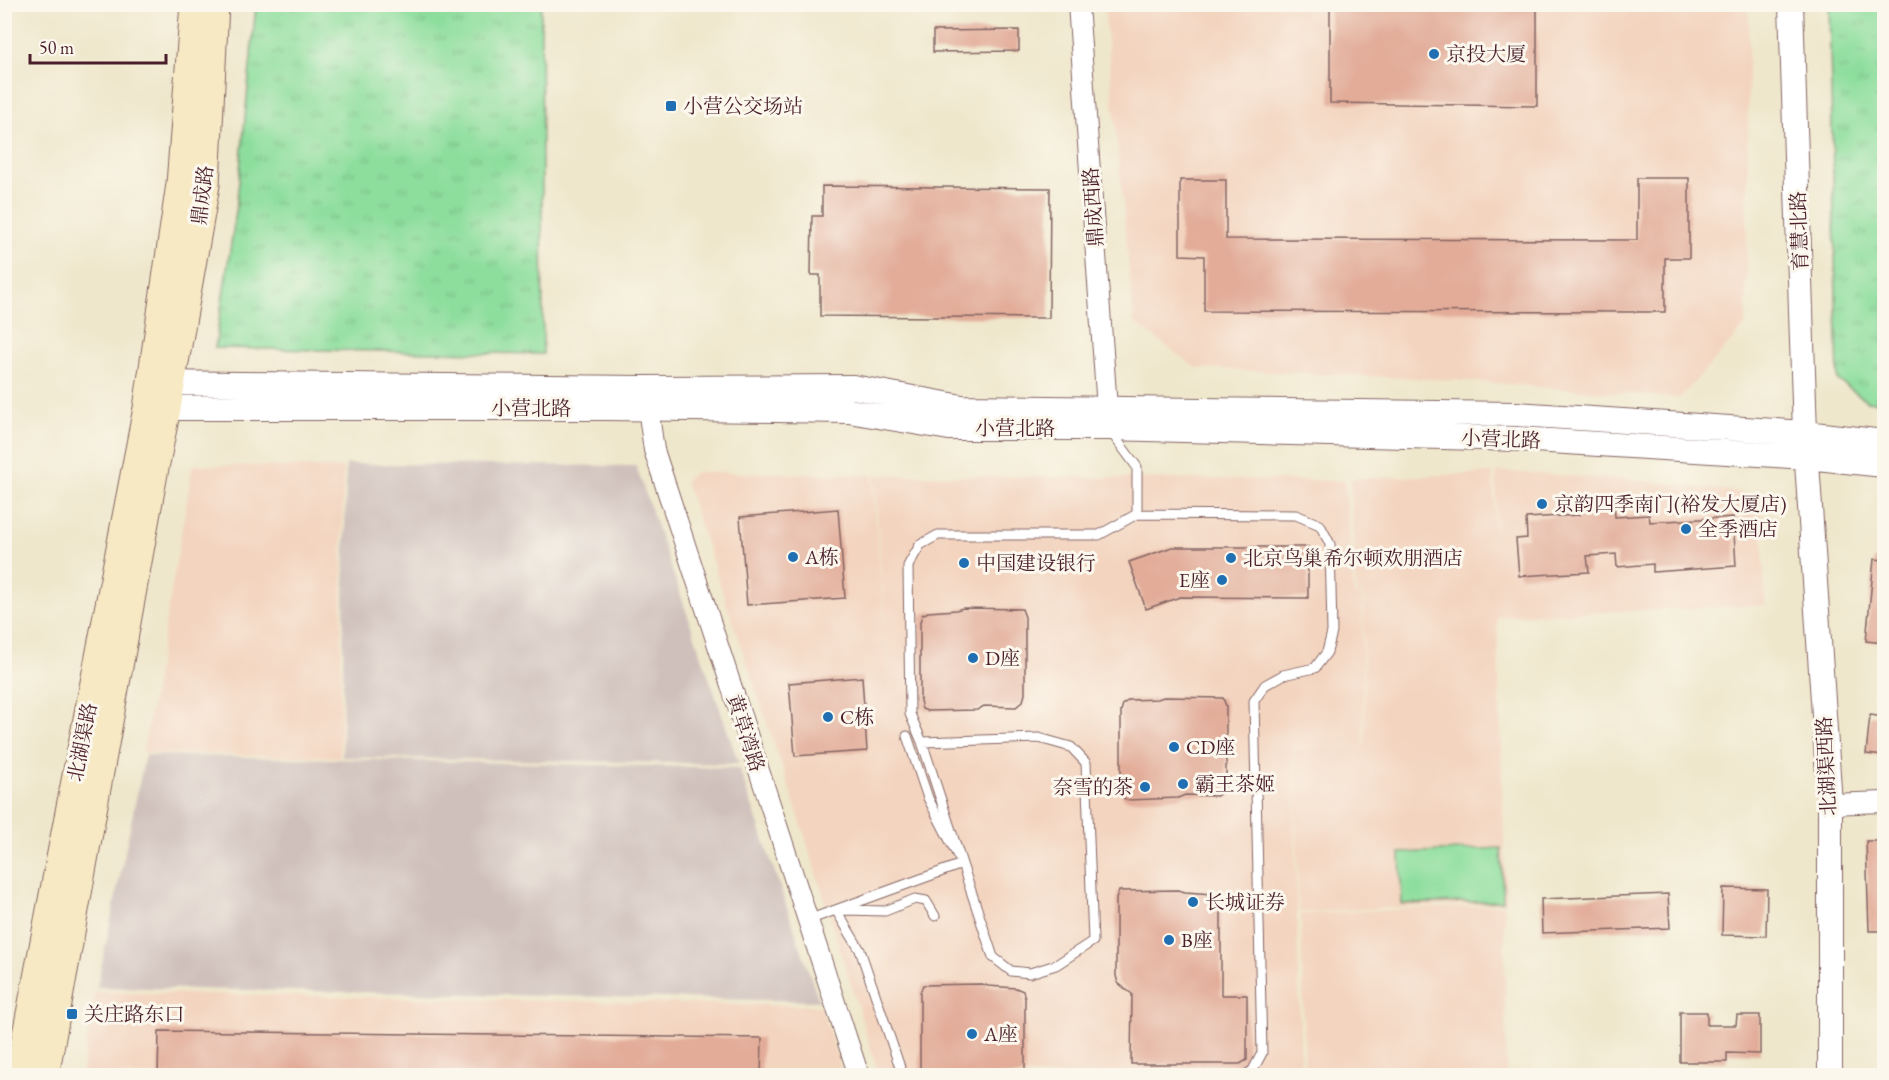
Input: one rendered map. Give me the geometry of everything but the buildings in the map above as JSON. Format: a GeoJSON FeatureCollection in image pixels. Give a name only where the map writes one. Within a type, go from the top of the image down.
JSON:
{"type":"FeatureCollection","features":[{"type":"Feature","properties":{"kind":"main road","name":"鼎成路"},"geometry":{"type":"LineString","coordinates":[[159,396],[180,184],[194,4]]}},
{"type":"Feature","properties":{"kind":"main road","name":"鼎成路"},"geometry":{"type":"LineString","coordinates":[[159,396],[206,184],[214,4]]}},
{"type":"Feature","properties":{"kind":"main road","name":"北湖渠路"},"geometry":{"type":"LineString","coordinates":[[18,1076],[159,396]]}},
{"type":"Feature","properties":{"kind":"main road","name":"北湖渠路"},"geometry":{"type":"LineString","coordinates":[[45,1076],[150,497],[159,396]]}},
{"type":"Feature","properties":{"kind":"street","name":"鼎成西路"},"geometry":{"type":"LineString","coordinates":[[1078,4],[1107,418]]}},
{"type":"Feature","properties":{"kind":"street","name":"育慧北路"},"geometry":{"type":"LineString","coordinates":[[1791,4],[1806,445]]}},
{"type":"Feature","properties":{"kind":"street","name":"小营北路"},"geometry":{"type":"LineString","coordinates":[[159,396],[644,398],[853,387],[962,407],[1107,418],[1518,439],[1806,445],[1884,442]]}},
{"type":"Feature","properties":{"kind":"street","name":"黄草湾路"},"geometry":{"type":"LineString","coordinates":[[644,398],[654,450],[859,1076]]}},
{"type":"Feature","properties":{"kind":"street","name":"小营北路"},"geometry":{"type":"LineString","coordinates":[[1806,445],[1884,465]]}},
{"type":"Feature","properties":{"kind":"street","name":"北湖渠西路"},"geometry":{"type":"LineString","coordinates":[[1806,445],[1830,804],[1830,1076]]}},
{"type":"Feature","properties":{"kind":"street"},"geometry":{"type":"LineString","coordinates":[[1830,804],[1884,802]]}},
{"type":"Feature","properties":{"kind":"lane"},"geometry":{"type":"LineString","coordinates":[[1107,418],[1137,467],[1137,514]]}},
{"type":"Feature","properties":{"kind":"lane"},"geometry":{"type":"LineString","coordinates":[[922,742],[1040,738],[1071,747],[1086,763],[1093,941],[1056,965],[1030,973],[1011,971],[993,957],[922,742],[910,714],[909,566],[920,545],[939,535],[1100,535],[1137,514],[1296,515],[1320,525],[1330,544],[1332,632],[1327,652],[1315,668],[1283,675],[1265,685],[1254,701],[1262,1053],[1253,1070],[1245,1076]]}},
{"type":"Feature","properties":{"kind":"lane"},"geometry":{"type":"LineString","coordinates":[[907,736],[928,798],[962,864]]}},
{"type":"Feature","properties":{"kind":"lane"},"geometry":{"type":"LineString","coordinates":[[808,920],[962,864]]}},
{"type":"Feature","properties":{"kind":"lane"},"geometry":{"type":"LineString","coordinates":[[836,910],[885,911],[915,899],[926,901],[935,916]]}},
{"type":"Feature","properties":{"kind":"lane"},"geometry":{"type":"LineString","coordinates":[[836,910],[860,950],[903,1076]]}},
{"type":"Feature","properties":{"kind":"shaded area","name":"京投大厦"},"geometry":{"type":"Polygon","coordinates":[[[1104,5],[1749,5],[1746,325],[1680,398],[1468,381],[1196,368],[1134,322],[1104,5]]]}},
{"type":"Feature","properties":{"kind":"shaded area"},"geometry":{"type":"Polygon","coordinates":[[[346,464],[636,466],[739,764],[342,757],[346,464]]]}},
{"type":"Feature","properties":{"kind":"shaded area"},"geometry":{"type":"Polygon","coordinates":[[[193,465],[343,468],[340,757],[143,753],[193,465]]]}},
{"type":"Feature","properties":{"kind":"shaded area"},"geometry":{"type":"Polygon","coordinates":[[[1496,471],[1645,481],[1762,495],[1765,605],[1497,616],[1506,903],[1299,912],[1294,748],[1365,745],[1363,594],[1356,594],[1350,479],[1493,473],[1496,553],[1496,471]]]}},
{"type":"Feature","properties":{"kind":"shaded area"},"geometry":{"type":"Polygon","coordinates":[[[696,472],[872,475],[895,744],[874,475],[1345,481],[1354,595],[1362,595],[1363,745],[1293,747],[1301,1075],[879,1075],[796,808],[685,481],[696,472]]]}},
{"type":"Feature","properties":{"kind":"shaded area"},"geometry":{"type":"Polygon","coordinates":[[[145,755],[739,768],[819,1001],[97,987],[145,755]]]}},
{"type":"Feature","properties":{"kind":"shaded area"},"geometry":{"type":"Polygon","coordinates":[[[1504,905],[1506,1075],[1305,1075],[1301,914],[1504,905]]]}},
{"type":"Feature","properties":{"kind":"shaded area"},"geometry":{"type":"Polygon","coordinates":[[[95,992],[821,1006],[843,1075],[81,1076],[95,992]]]}},
{"type":"Feature","properties":{"kind":"green space"},"geometry":{"type":"Polygon","coordinates":[[[256,5],[541,5],[543,354],[215,348],[236,211],[256,5]]]}},
{"type":"Feature","properties":{"kind":"green space"},"geometry":{"type":"Polygon","coordinates":[[[1829,5],[1884,5],[1884,403],[1867,401],[1838,380],[1829,5]]]}},
{"type":"Feature","properties":{"kind":"green space"},"geometry":{"type":"Polygon","coordinates":[[[1501,848],[1503,901],[1402,904],[1400,853],[1501,848]]]}},
{"type":"Feature","properties":{"kind":"place","name":"京投大厦"},"geometry":{"type":"Point","coordinates":[1434,54]}},
{"type":"Feature","properties":{"kind":"place","name":"小营公交场站"},"geometry":{"type":"Point","coordinates":[671,106]}},
{"type":"Feature","properties":{"kind":"place","name":"京韵四季南门(裕发大厦店)"},"geometry":{"type":"Point","coordinates":[1542,504]}},
{"type":"Feature","properties":{"kind":"place","name":"全季酒店"},"geometry":{"type":"Point","coordinates":[1686,529]}},
{"type":"Feature","properties":{"kind":"place","name":"A栋"},"geometry":{"type":"Point","coordinates":[793,557]}},
{"type":"Feature","properties":{"kind":"place","name":"北京鸟巢希尔顿欢朋酒店"},"geometry":{"type":"Point","coordinates":[1231,558]}},
{"type":"Feature","properties":{"kind":"place","name":"中国建设银行"},"geometry":{"type":"Point","coordinates":[964,563]}},
{"type":"Feature","properties":{"kind":"place","name":"E座"},"geometry":{"type":"Point","coordinates":[1222,580]}},
{"type":"Feature","properties":{"kind":"place","name":"D座"},"geometry":{"type":"Point","coordinates":[973,658]}},
{"type":"Feature","properties":{"kind":"place","name":"C栋"},"geometry":{"type":"Point","coordinates":[828,717]}},
{"type":"Feature","properties":{"kind":"place","name":"CD座"},"geometry":{"type":"Point","coordinates":[1174,747]}},
{"type":"Feature","properties":{"kind":"place","name":"霸王茶姬"},"geometry":{"type":"Point","coordinates":[1183,784]}},
{"type":"Feature","properties":{"kind":"place","name":"奈雪的茶"},"geometry":{"type":"Point","coordinates":[1145,787]}},
{"type":"Feature","properties":{"kind":"place","name":"长城证券"},"geometry":{"type":"Point","coordinates":[1193,902]}},
{"type":"Feature","properties":{"kind":"place","name":"B座"},"geometry":{"type":"Point","coordinates":[1169,940]}},
{"type":"Feature","properties":{"kind":"place","name":"关庄路东口"},"geometry":{"type":"Point","coordinates":[72,1014]}},
{"type":"Feature","properties":{"kind":"place","name":"A座"},"geometry":{"type":"Point","coordinates":[972,1034]}}]}
